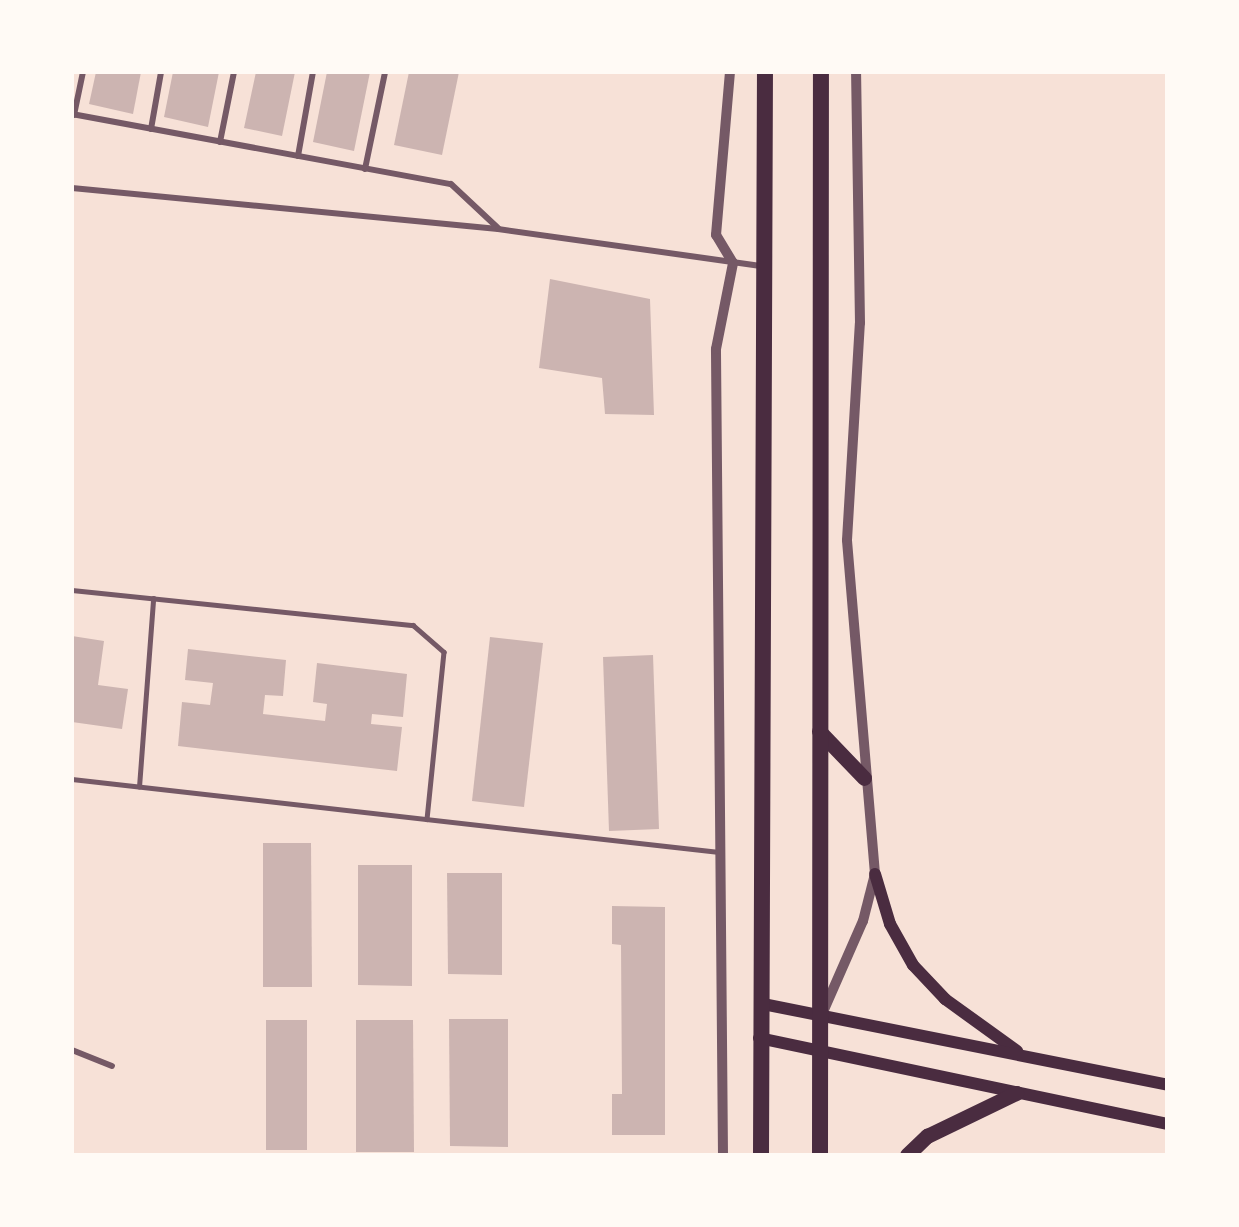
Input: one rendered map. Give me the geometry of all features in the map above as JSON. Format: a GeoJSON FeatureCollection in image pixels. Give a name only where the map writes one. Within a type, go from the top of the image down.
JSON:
{"type":"FeatureCollection","features":[{"type":"Feature","properties":{"kind":"highway"},"geometry":{"type":"LineString","coordinates":[[761,1155],[759,1038],[763,1004],[768,266],[765,72]]}},
{"type":"Feature","properties":{"kind":"highway"},"geometry":{"type":"LineString","coordinates":[[821,72],[819,731],[824,1052],[821,1151]]}},
{"type":"Feature","properties":{"kind":"main road"},"geometry":{"type":"LineString","coordinates":[[819,731],[864,778]]}},
{"type":"Feature","properties":{"kind":"main road"},"geometry":{"type":"LineString","coordinates":[[875,874],[890,924],[913,966],[945,999],[1023,1055]]}},
{"type":"Feature","properties":{"kind":"main road"},"geometry":{"type":"LineString","coordinates":[[763,1004],[823,1013],[1167,1085]]}},
{"type":"Feature","properties":{"kind":"main road"},"geometry":{"type":"LineString","coordinates":[[759,1038],[1167,1124]]}},
{"type":"Feature","properties":{"kind":"main road"},"geometry":{"type":"LineString","coordinates":[[907,1155],[927,1136],[1016,1093]]}},
{"type":"Feature","properties":{"kind":"street"},"geometry":{"type":"LineString","coordinates":[[83,72],[73,115],[451,184],[498,229]]}},
{"type":"Feature","properties":{"kind":"street"},"geometry":{"type":"LineString","coordinates":[[151,129],[161,72]]}},
{"type":"Feature","properties":{"kind":"street"},"geometry":{"type":"LineString","coordinates":[[220,142],[234,72]]}},
{"type":"Feature","properties":{"kind":"street"},"geometry":{"type":"LineString","coordinates":[[298,156],[313,72]]}},
{"type":"Feature","properties":{"kind":"street"},"geometry":{"type":"LineString","coordinates":[[365,169],[385,72]]}},
{"type":"Feature","properties":{"kind":"street"},"geometry":{"type":"LineString","coordinates":[[723,1155],[716,349],[733,263],[716,236],[730,72]]}},
{"type":"Feature","properties":{"kind":"street"},"geometry":{"type":"LineString","coordinates":[[823,1013],[863,921],[875,874],[864,778],[847,540],[860,323],[856,72]]}},
{"type":"Feature","properties":{"kind":"street"},"geometry":{"type":"LineString","coordinates":[[72,188],[498,229],[768,266]]}},
{"type":"Feature","properties":{"kind":"street"},"geometry":{"type":"LineString","coordinates":[[72,1050],[112,1066]]}},
{"type":"Feature","properties":{"kind":"lane"},"geometry":{"type":"LineString","coordinates":[[72,590],[413,625],[444,652],[427,819]]}},
{"type":"Feature","properties":{"kind":"lane"},"geometry":{"type":"LineString","coordinates":[[139,787],[153,598]]}},
{"type":"Feature","properties":{"kind":"lane"},"geometry":{"type":"LineString","coordinates":[[72,779],[719,852]]}},
{"type":"Feature","properties":{"kind":"building"},"geometry":{"type":"Polygon","coordinates":[[[96,72],[141,72],[133,114],[89,104],[96,72]]]}},
{"type":"Feature","properties":{"kind":"building"},"geometry":{"type":"Polygon","coordinates":[[[173,72],[219,72],[208,127],[164,117],[173,72]]]}},
{"type":"Feature","properties":{"kind":"building"},"geometry":{"type":"Polygon","coordinates":[[[256,72],[295,72],[282,136],[244,128],[256,72]]]}},
{"type":"Feature","properties":{"kind":"building"},"geometry":{"type":"Polygon","coordinates":[[[327,72],[370,72],[354,151],[313,142],[327,72]]]}},
{"type":"Feature","properties":{"kind":"building"},"geometry":{"type":"Polygon","coordinates":[[[409,72],[459,72],[442,155],[394,145],[409,72]]]}},
{"type":"Feature","properties":{"kind":"building"},"geometry":{"type":"Polygon","coordinates":[[[550,279],[650,299],[654,415],[605,414],[602,378],[539,368],[550,279]]]}},
{"type":"Feature","properties":{"kind":"building"},"geometry":{"type":"Polygon","coordinates":[[[72,636],[104,641],[98,685],[128,689],[122,729],[72,722],[72,636]]]}},
{"type":"Feature","properties":{"kind":"building"},"geometry":{"type":"Polygon","coordinates":[[[490,637],[543,643],[524,807],[472,801],[490,637]]]}},
{"type":"Feature","properties":{"kind":"building"},"geometry":{"type":"Polygon","coordinates":[[[188,649],[286,660],[283,696],[265,695],[263,714],[325,721],[327,704],[313,702],[317,663],[407,674],[403,717],[372,714],[371,724],[402,727],[397,771],[178,746],[182,702],[210,705],[213,683],[185,680],[188,649]]]}},
{"type":"Feature","properties":{"kind":"building"},"geometry":{"type":"Polygon","coordinates":[[[653,655],[659,829],[609,831],[603,657],[653,655]]]}},
{"type":"Feature","properties":{"kind":"building"},"geometry":{"type":"Polygon","coordinates":[[[263,843],[311,843],[312,987],[263,987],[263,843]]]}},
{"type":"Feature","properties":{"kind":"building"},"geometry":{"type":"Polygon","coordinates":[[[358,865],[412,865],[412,986],[358,985],[358,865]]]}},
{"type":"Feature","properties":{"kind":"building"},"geometry":{"type":"Polygon","coordinates":[[[447,873],[502,873],[502,975],[448,974],[447,873]]]}},
{"type":"Feature","properties":{"kind":"building"},"geometry":{"type":"Polygon","coordinates":[[[612,906],[665,907],[665,1135],[612,1135],[612,1094],[622,1094],[621,945],[612,944],[612,906]]]}},
{"type":"Feature","properties":{"kind":"building"},"geometry":{"type":"Polygon","coordinates":[[[449,1019],[508,1019],[508,1147],[450,1146],[449,1019]]]}},
{"type":"Feature","properties":{"kind":"building"},"geometry":{"type":"Polygon","coordinates":[[[266,1020],[307,1020],[307,1150],[266,1150],[266,1020]]]}},
{"type":"Feature","properties":{"kind":"building"},"geometry":{"type":"Polygon","coordinates":[[[356,1020],[413,1020],[414,1152],[356,1152],[356,1020]]]}}]}
